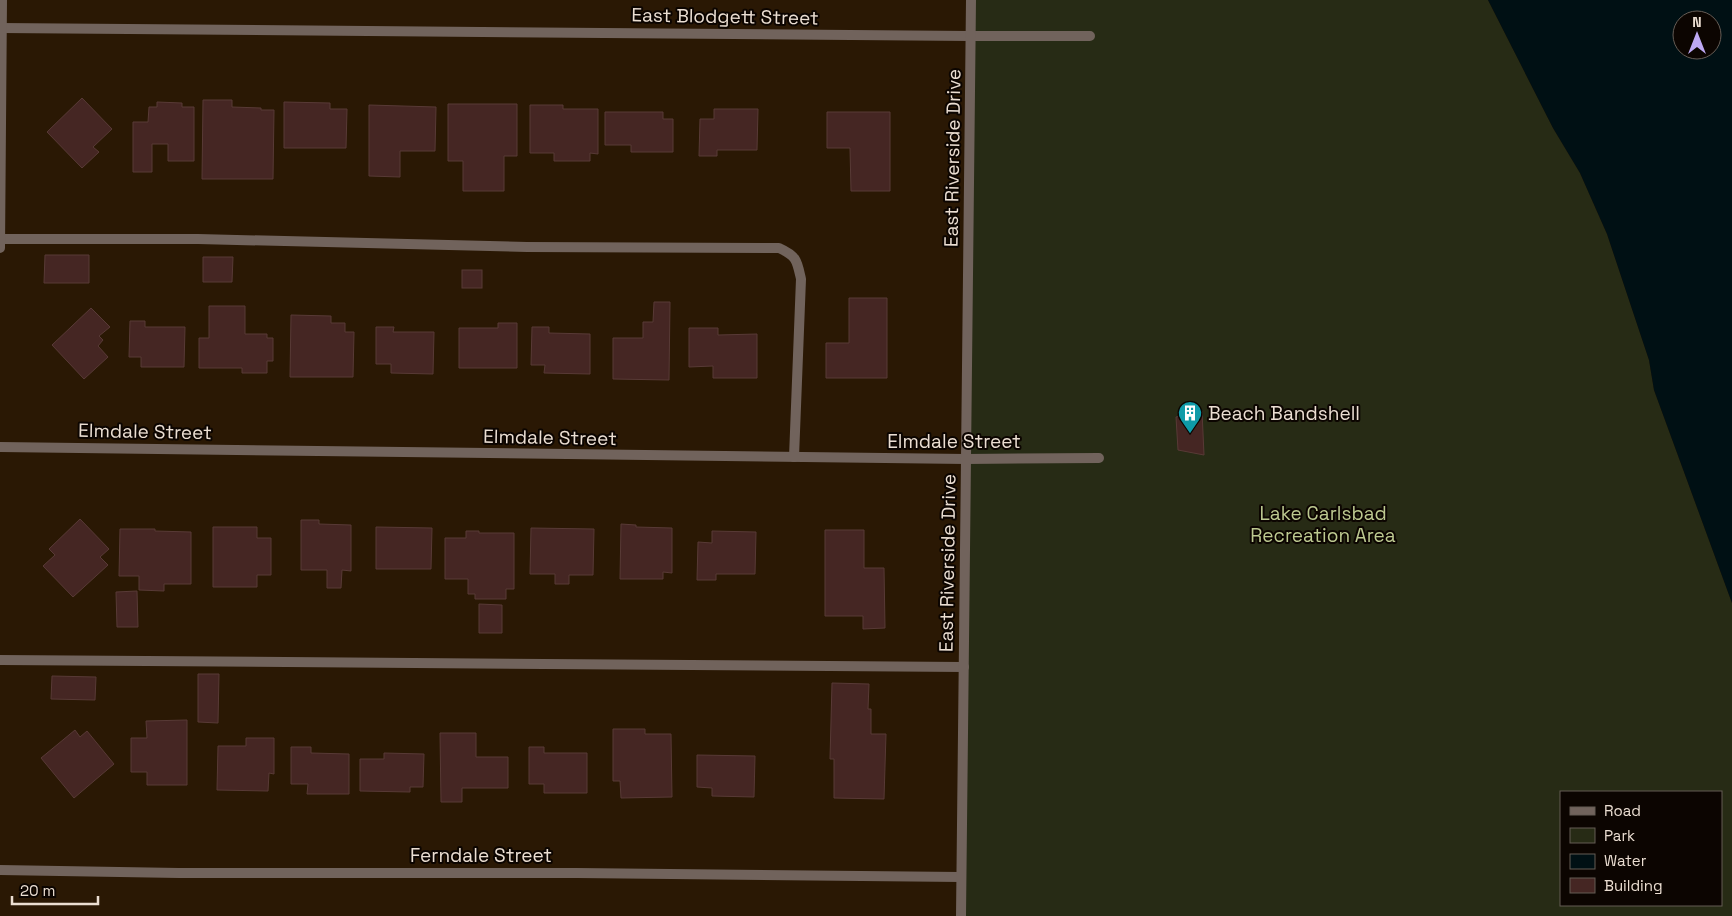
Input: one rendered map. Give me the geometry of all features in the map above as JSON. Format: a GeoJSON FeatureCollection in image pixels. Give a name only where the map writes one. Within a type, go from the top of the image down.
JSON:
{"type":"FeatureCollection","features":[{"type":"Feature","properties":{"kind":"street"},"geometry":{"type":"LineString","coordinates":[[0,248],[2,0]]}},
{"type":"Feature","properties":{"kind":"street","name":"East Riverside Drive"},"geometry":{"type":"LineString","coordinates":[[960,916],[970,0]]}},
{"type":"Feature","properties":{"kind":"street","name":"East Blodgett Street"},"geometry":{"type":"LineString","coordinates":[[1,28],[1090,36]]}},
{"type":"Feature","properties":{"kind":"street"},"geometry":{"type":"LineString","coordinates":[[0,239],[198,239],[517,247],[779,248],[790,253],[796,259],[801,279],[794,458]]}},
{"type":"Feature","properties":{"kind":"street","name":"Elmdale Street"},"geometry":{"type":"LineString","coordinates":[[0,447],[794,458],[1099,458]]}},
{"type":"Feature","properties":{"kind":"street"},"geometry":{"type":"LineString","coordinates":[[0,660],[964,667]]}},
{"type":"Feature","properties":{"kind":"street","name":"Ferndale Street"},"geometry":{"type":"LineString","coordinates":[[0,870],[179,873],[577,873],[961,877]]}},
{"type":"Feature","properties":{"kind":"green space","name":"Lake Carlsbad Recreation Area"},"geometry":{"type":"Polygon","coordinates":[[[971,0],[1488,0],[1553,128],[1580,173],[1607,234],[1649,360],[1654,390],[1732,603],[1732,916],[961,916],[971,0]]]}},
{"type":"Feature","properties":{"kind":"water"},"geometry":{"type":"Polygon","coordinates":[[[1488,0],[1732,0],[1732,603],[1654,390],[1649,360],[1607,234],[1580,173],[1553,128],[1488,0]]]}},
{"type":"Feature","properties":{"kind":"building"},"geometry":{"type":"Polygon","coordinates":[[[82,98],[112,129],[93,147],[99,152],[82,168],[47,132],[82,98]]]}},
{"type":"Feature","properties":{"kind":"building"},"geometry":{"type":"Polygon","coordinates":[[[203,100],[232,100],[232,107],[274,110],[273,179],[202,179],[203,100]]]}},
{"type":"Feature","properties":{"kind":"building"},"geometry":{"type":"Polygon","coordinates":[[[157,102],[182,103],[182,107],[194,107],[194,161],[168,161],[168,144],[152,144],[152,172],[133,172],[133,122],[148,122],[149,107],[157,107],[157,102]]]}},
{"type":"Feature","properties":{"kind":"building"},"geometry":{"type":"Polygon","coordinates":[[[284,102],[330,103],[330,109],[347,109],[346,148],[284,148],[284,102]]]}},
{"type":"Feature","properties":{"kind":"building"},"geometry":{"type":"Polygon","coordinates":[[[448,104],[517,104],[517,156],[504,156],[504,191],[463,191],[463,161],[448,161],[448,104]]]}},
{"type":"Feature","properties":{"kind":"building"},"geometry":{"type":"Polygon","coordinates":[[[369,105],[436,107],[435,151],[400,151],[400,177],[369,176],[369,105]]]}},
{"type":"Feature","properties":{"kind":"building"},"geometry":{"type":"Polygon","coordinates":[[[530,105],[563,105],[563,109],[598,109],[598,154],[590,153],[590,161],[554,161],[554,153],[530,153],[530,105]]]}},
{"type":"Feature","properties":{"kind":"building"},"geometry":{"type":"Polygon","coordinates":[[[714,109],[758,109],[757,150],[717,150],[717,156],[699,156],[700,119],[714,119],[714,109]]]}},
{"type":"Feature","properties":{"kind":"building"},"geometry":{"type":"Polygon","coordinates":[[[605,112],[663,112],[663,119],[673,119],[673,152],[631,152],[631,145],[605,145],[605,112]]]}},
{"type":"Feature","properties":{"kind":"building"},"geometry":{"type":"Polygon","coordinates":[[[827,112],[890,112],[890,191],[851,191],[850,148],[827,148],[827,112]]]}},
{"type":"Feature","properties":{"kind":"building"},"geometry":{"type":"Polygon","coordinates":[[[45,255],[89,255],[89,283],[44,283],[45,255]]]}},
{"type":"Feature","properties":{"kind":"building"},"geometry":{"type":"Polygon","coordinates":[[[203,257],[233,257],[232,282],[203,282],[203,257]]]}},
{"type":"Feature","properties":{"kind":"building"},"geometry":{"type":"Polygon","coordinates":[[[462,270],[482,270],[482,288],[462,288],[462,270]]]}},
{"type":"Feature","properties":{"kind":"building"},"geometry":{"type":"Polygon","coordinates":[[[849,298],[887,298],[887,378],[826,378],[826,343],[849,343],[849,298]]]}},
{"type":"Feature","properties":{"kind":"building"},"geometry":{"type":"Polygon","coordinates":[[[654,302],[670,302],[669,380],[613,379],[613,338],[643,338],[643,322],[653,322],[654,302]]]}},
{"type":"Feature","properties":{"kind":"building"},"geometry":{"type":"Polygon","coordinates":[[[209,306],[245,306],[245,334],[267,334],[267,338],[273,338],[273,361],[267,361],[267,373],[242,373],[242,368],[199,368],[199,338],[209,338],[209,306]]]}},
{"type":"Feature","properties":{"kind":"building"},"geometry":{"type":"Polygon","coordinates":[[[91,308],[110,327],[99,336],[103,340],[98,346],[108,357],[84,379],[52,345],[91,308]]]}},
{"type":"Feature","properties":{"kind":"building"},"geometry":{"type":"Polygon","coordinates":[[[291,315],[331,316],[331,323],[345,323],[345,332],[354,332],[353,377],[290,377],[291,315]]]}},
{"type":"Feature","properties":{"kind":"building"},"geometry":{"type":"Polygon","coordinates":[[[130,321],[145,321],[145,327],[185,327],[184,367],[141,367],[141,357],[129,357],[130,321]]]}},
{"type":"Feature","properties":{"kind":"building"},"geometry":{"type":"Polygon","coordinates":[[[498,323],[517,323],[517,368],[459,368],[459,328],[498,328],[498,323]]]}},
{"type":"Feature","properties":{"kind":"building"},"geometry":{"type":"Polygon","coordinates":[[[376,327],[394,327],[393,332],[434,332],[433,374],[391,373],[391,364],[376,364],[376,327]]]}},
{"type":"Feature","properties":{"kind":"building"},"geometry":{"type":"Polygon","coordinates":[[[532,327],[549,327],[549,333],[590,334],[590,374],[544,373],[545,365],[531,365],[532,327]]]}},
{"type":"Feature","properties":{"kind":"building"},"geometry":{"type":"Polygon","coordinates":[[[689,328],[718,328],[718,335],[757,334],[757,378],[713,378],[713,366],[689,367],[689,328]]]}},
{"type":"Feature","properties":{"kind":"building","name":"Beach Bandshell"},"geometry":{"type":"Polygon","coordinates":[[[1202,411],[1204,455],[1178,450],[1176,417],[1202,411]]]}},
{"type":"Feature","properties":{"kind":"building"},"geometry":{"type":"Polygon","coordinates":[[[80,519],[109,549],[100,557],[108,565],[73,597],[43,566],[55,555],[49,549],[80,519]]]}},
{"type":"Feature","properties":{"kind":"building"},"geometry":{"type":"Polygon","coordinates":[[[301,520],[319,520],[319,524],[351,525],[351,571],[342,570],[341,588],[327,588],[327,570],[301,570],[301,520]]]}},
{"type":"Feature","properties":{"kind":"building"},"geometry":{"type":"Polygon","coordinates":[[[621,524],[636,525],[636,527],[672,528],[672,573],[663,572],[663,579],[620,579],[621,524]]]}},
{"type":"Feature","properties":{"kind":"building"},"geometry":{"type":"Polygon","coordinates":[[[213,527],[257,527],[257,538],[271,538],[271,575],[257,575],[257,587],[213,587],[213,527]]]}},
{"type":"Feature","properties":{"kind":"building"},"geometry":{"type":"Polygon","coordinates":[[[376,527],[432,528],[431,569],[376,569],[376,527]]]}},
{"type":"Feature","properties":{"kind":"building"},"geometry":{"type":"Polygon","coordinates":[[[531,528],[594,529],[593,575],[569,575],[569,584],[555,584],[555,574],[530,574],[531,528]]]}},
{"type":"Feature","properties":{"kind":"building"},"geometry":{"type":"Polygon","coordinates":[[[120,529],[191,532],[191,584],[164,584],[164,591],[139,590],[139,576],[119,576],[120,529]]]}},
{"type":"Feature","properties":{"kind":"building"},"geometry":{"type":"Polygon","coordinates":[[[825,530],[864,530],[864,568],[884,568],[885,628],[863,629],[863,616],[825,616],[825,530]]]}},
{"type":"Feature","properties":{"kind":"building"},"geometry":{"type":"Polygon","coordinates":[[[466,531],[514,533],[514,589],[506,589],[506,599],[475,599],[475,594],[468,594],[468,579],[445,579],[445,538],[466,538],[466,531]]]}},
{"type":"Feature","properties":{"kind":"building"},"geometry":{"type":"Polygon","coordinates":[[[712,531],[756,532],[755,574],[716,574],[716,580],[697,580],[698,542],[712,543],[712,531]]]}},
{"type":"Feature","properties":{"kind":"building"},"geometry":{"type":"Polygon","coordinates":[[[137,591],[138,627],[117,627],[116,592],[137,591]]]}},
{"type":"Feature","properties":{"kind":"building"},"geometry":{"type":"Polygon","coordinates":[[[479,604],[502,605],[502,633],[479,633],[479,604]]]}},
{"type":"Feature","properties":{"kind":"building"},"geometry":{"type":"Polygon","coordinates":[[[198,674],[219,674],[218,723],[198,722],[198,674]]]}},
{"type":"Feature","properties":{"kind":"building"},"geometry":{"type":"Polygon","coordinates":[[[52,676],[96,677],[95,700],[51,699],[52,676]]]}},
{"type":"Feature","properties":{"kind":"building"},"geometry":{"type":"Polygon","coordinates":[[[832,683],[869,684],[868,709],[871,709],[871,734],[886,734],[884,799],[834,798],[834,759],[830,759],[832,683]]]}},
{"type":"Feature","properties":{"kind":"building"},"geometry":{"type":"Polygon","coordinates":[[[187,720],[187,785],[147,785],[147,772],[131,772],[131,738],[147,738],[146,721],[187,720]]]}},
{"type":"Feature","properties":{"kind":"building"},"geometry":{"type":"Polygon","coordinates":[[[613,729],[645,729],[645,734],[671,734],[672,797],[621,798],[620,781],[613,781],[613,729]]]}},
{"type":"Feature","properties":{"kind":"building"},"geometry":{"type":"Polygon","coordinates":[[[75,730],[80,737],[87,731],[114,764],[74,798],[41,758],[75,730]]]}},
{"type":"Feature","properties":{"kind":"building"},"geometry":{"type":"Polygon","coordinates":[[[440,733],[476,733],[476,757],[508,757],[508,788],[462,788],[462,802],[441,802],[440,733]]]}},
{"type":"Feature","properties":{"kind":"building"},"geometry":{"type":"Polygon","coordinates":[[[246,738],[274,738],[274,774],[269,773],[268,791],[217,790],[218,746],[246,746],[246,738]]]}},
{"type":"Feature","properties":{"kind":"building"},"geometry":{"type":"Polygon","coordinates":[[[291,747],[311,747],[311,753],[349,754],[349,794],[307,794],[308,784],[291,784],[291,747]]]}},
{"type":"Feature","properties":{"kind":"building"},"geometry":{"type":"Polygon","coordinates":[[[529,747],[544,747],[544,753],[587,753],[587,793],[544,793],[544,784],[529,784],[529,747]]]}},
{"type":"Feature","properties":{"kind":"building"},"geometry":{"type":"Polygon","coordinates":[[[384,753],[424,754],[423,787],[410,787],[410,792],[360,791],[360,759],[384,759],[384,753]]]}},
{"type":"Feature","properties":{"kind":"building"},"geometry":{"type":"Polygon","coordinates":[[[697,755],[755,756],[754,797],[712,796],[712,788],[697,787],[697,755]]]}},
{"type":"Feature","properties":{"kind":"place","name":"Beach Bandshell"},"geometry":{"type":"Point","coordinates":[1190,434]}}]}
